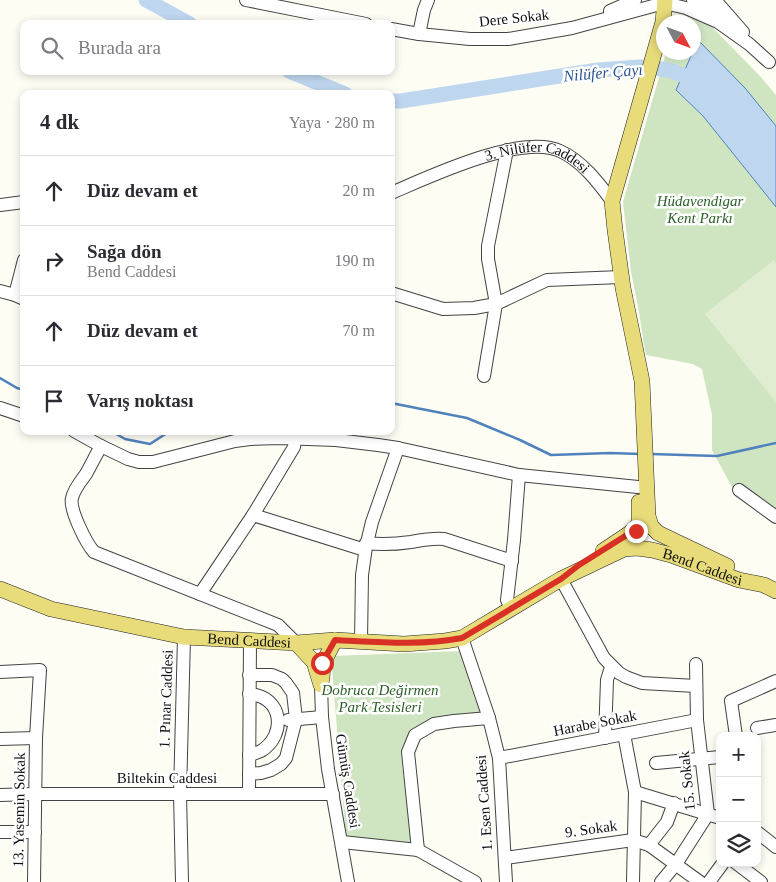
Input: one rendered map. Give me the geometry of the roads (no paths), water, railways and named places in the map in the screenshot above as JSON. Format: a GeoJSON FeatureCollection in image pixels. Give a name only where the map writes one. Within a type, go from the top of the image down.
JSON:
{"type":"FeatureCollection","features":[{"type":"Feature","properties":{"kind":"main road"},"geometry":{"type":"LineString","coordinates":[[624,549],[635,540],[643,528],[640,420],[636,351],[621,277],[612,201],[667,8]]}},
{"type":"Feature","properties":{"kind":"main road"},"geometry":{"type":"LineString","coordinates":[[641,470],[638,487],[640,514],[647,540],[671,555]]}},
{"type":"Feature","properties":{"kind":"main road"},"geometry":{"type":"LineString","coordinates":[[561,579],[579,565],[643,528]]}},
{"type":"Feature","properties":{"kind":"main road"},"geometry":{"type":"LineString","coordinates":[[643,528],[770,588]]}},
{"type":"Feature","properties":{"kind":"main road","name":"Bend Caddesi"},"geometry":{"type":"LineString","coordinates":[[0,589],[51,609],[184,636],[296,643],[335,640],[404,644],[462,638],[561,579],[624,549],[637,548],[671,555],[739,580],[770,588]]}},
{"type":"Feature","properties":{"kind":"main road"},"geometry":{"type":"LineString","coordinates":[[321,686],[322,663],[335,640]]}},
{"type":"Feature","properties":{"kind":"main road"},"geometry":{"type":"LineString","coordinates":[[296,643],[314,662],[321,686]]}},
{"type":"Feature","properties":{"kind":"street"},"geometry":{"type":"LineString","coordinates":[[419,34],[428,0]]}},
{"type":"Feature","properties":{"kind":"street"},"geometry":{"type":"LineString","coordinates":[[572,28],[635,0]]}},
{"type":"Feature","properties":{"kind":"street"},"geometry":{"type":"LineString","coordinates":[[693,0],[712,7],[729,17]]}},
{"type":"Feature","properties":{"kind":"street"},"geometry":{"type":"LineString","coordinates":[[715,0],[773,66]]}},
{"type":"Feature","properties":{"kind":"street"},"geometry":{"type":"LineString","coordinates":[[248,1],[345,20]]}},
{"type":"Feature","properties":{"kind":"street"},"geometry":{"type":"LineString","coordinates":[[667,8],[686,8],[718,22],[742,39],[773,66]]}},
{"type":"Feature","properties":{"kind":"street","name":"Dere Sokak"},"geometry":{"type":"LineString","coordinates":[[395,30],[470,39],[508,38],[572,28],[667,8]]}},
{"type":"Feature","properties":{"kind":"street","name":"3. Nilüfer Caddesi"},"geometry":{"type":"LineString","coordinates":[[395,191],[487,155],[507,150],[544,147],[559,150],[577,162],[597,181],[612,201]]}},
{"type":"Feature","properties":{"kind":"street"},"geometry":{"type":"LineString","coordinates":[[484,376],[496,304],[488,259],[488,246],[507,150]]}},
{"type":"Feature","properties":{"kind":"street"},"geometry":{"type":"LineString","coordinates":[[0,205],[20,202]]}},
{"type":"Feature","properties":{"kind":"street"},"geometry":{"type":"LineString","coordinates":[[395,294],[443,309],[474,308],[496,304],[547,280],[621,277]]}},
{"type":"Feature","properties":{"kind":"street"},"geometry":{"type":"LineString","coordinates":[[0,291],[20,297]]}},
{"type":"Feature","properties":{"kind":"street"},"geometry":{"type":"LineString","coordinates":[[0,408],[20,415]]}},
{"type":"Feature","properties":{"kind":"street"},"geometry":{"type":"LineString","coordinates":[[81,435],[128,459],[146,462],[160,461],[235,441],[265,438],[336,440],[398,448],[519,475],[638,487]]}},
{"type":"Feature","properties":{"kind":"street"},"geometry":{"type":"LineString","coordinates":[[200,594],[253,515],[294,447],[295,439]]}},
{"type":"Feature","properties":{"kind":"street"},"geometry":{"type":"LineString","coordinates":[[101,446],[72,496],[71,503],[90,548],[101,556],[278,625],[296,643]]}},
{"type":"Feature","properties":{"kind":"street"},"geometry":{"type":"LineString","coordinates":[[361,641],[362,575],[366,547],[372,522],[398,448]]}},
{"type":"Feature","properties":{"kind":"street"},"geometry":{"type":"LineString","coordinates":[[511,608],[507,600],[519,475]]}},
{"type":"Feature","properties":{"kind":"street"},"geometry":{"type":"LineString","coordinates":[[739,490],[776,517]]}},
{"type":"Feature","properties":{"kind":"street"},"geometry":{"type":"LineString","coordinates":[[253,515],[366,547],[375,544],[436,538],[512,561]]}},
{"type":"Feature","properties":{"kind":"street"},"geometry":{"type":"LineString","coordinates":[[561,579],[599,651],[611,667],[626,678],[642,683],[696,686]]}},
{"type":"Feature","properties":{"kind":"street","name":"1. Pınar Caddesi"},"geometry":{"type":"LineString","coordinates":[[182,882],[180,794],[184,636]]}},
{"type":"Feature","properties":{"kind":"street","name":"1. Esen Caddesi"},"geometry":{"type":"LineString","coordinates":[[462,638],[490,718],[499,758],[506,882]]}},
{"type":"Feature","properties":{"kind":"street"},"geometry":{"type":"LineString","coordinates":[[249,794],[250,641]]}},
{"type":"Feature","properties":{"kind":"street","name":"15. Sokak"},"geometry":{"type":"LineString","coordinates":[[661,882],[714,816],[702,759],[697,720],[696,664]]}},
{"type":"Feature","properties":{"kind":"street"},"geometry":{"type":"LineString","coordinates":[[605,738],[607,680],[611,667]]}},
{"type":"Feature","properties":{"kind":"street","name":"13. Yasemin Sokak"},"geometry":{"type":"LineString","coordinates":[[0,672],[40,670],[36,738],[34,882]]}},
{"type":"Feature","properties":{"kind":"street"},"geometry":{"type":"LineString","coordinates":[[249,674],[272,676],[286,683],[293,693],[296,719],[286,758],[281,764],[271,770],[249,774]]}},
{"type":"Feature","properties":{"kind":"street"},"geometry":{"type":"LineString","coordinates":[[735,732],[731,701],[776,681]]}},
{"type":"Feature","properties":{"kind":"street","name":"Gümüş Caddesi"},"geometry":{"type":"LineString","coordinates":[[321,686],[322,717],[348,882]]}},
{"type":"Feature","properties":{"kind":"street"},"geometry":{"type":"LineString","coordinates":[[249,694],[261,696],[269,701],[275,708],[278,721],[277,730],[270,742],[260,752],[249,755]]}},
{"type":"Feature","properties":{"kind":"street"},"geometry":{"type":"LineString","coordinates":[[278,721],[322,717]]}},
{"type":"Feature","properties":{"kind":"street"},"geometry":{"type":"LineString","coordinates":[[418,850],[408,752],[415,735],[434,724],[490,718]]}},
{"type":"Feature","properties":{"kind":"street","name":"Harabe Sokak"},"geometry":{"type":"LineString","coordinates":[[499,758],[697,720]]}},
{"type":"Feature","properties":{"kind":"street"},"geometry":{"type":"LineString","coordinates":[[757,728],[776,725]]}},
{"type":"Feature","properties":{"kind":"street"},"geometry":{"type":"LineString","coordinates":[[624,734],[635,792],[633,882]]}},
{"type":"Feature","properties":{"kind":"street","name":"13. Yasemin Sokak"},"geometry":{"type":"LineString","coordinates":[[0,739],[36,738]]}},
{"type":"Feature","properties":{"kind":"street"},"geometry":{"type":"LineString","coordinates":[[656,763],[716,757]]}},
{"type":"Feature","properties":{"kind":"street"},"geometry":{"type":"LineString","coordinates":[[635,792],[714,816]]}},
{"type":"Feature","properties":{"kind":"street","name":"Biltekin Caddesi"},"geometry":{"type":"LineString","coordinates":[[0,796],[35,794],[333,794]]}},
{"type":"Feature","properties":{"kind":"street"},"geometry":{"type":"LineString","coordinates":[[649,845],[667,822],[674,803]]}},
{"type":"Feature","properties":{"kind":"street"},"geometry":{"type":"LineString","coordinates":[[0,832],[35,832]]}},
{"type":"Feature","properties":{"kind":"street"},"geometry":{"type":"LineString","coordinates":[[761,835],[776,847]]}},
{"type":"Feature","properties":{"kind":"street","name":"9. Sokak"},"geometry":{"type":"LineString","coordinates":[[505,858],[633,840],[649,845],[700,882]]}},
{"type":"Feature","properties":{"kind":"street"},"geometry":{"type":"LineString","coordinates":[[342,842],[418,850],[475,882]]}},
{"type":"Feature","properties":{"kind":"street"},"geometry":{"type":"LineString","coordinates":[[710,882],[720,867]]}},
{"type":"Feature","properties":{"kind":"street"},"geometry":{"type":"LineString","coordinates":[[741,867],[761,882]]}},
{"type":"Feature","properties":{"kind":"water"},"geometry":{"type":"Polygon","coordinates":[[[701,43],[745,88],[776,126],[776,207],[703,116],[676,90],[689,60],[701,60],[701,43]]]}},
{"type":"Feature","properties":{"kind":"waterway","name":"Nilüfer Çayı"},"geometry":{"type":"LineString","coordinates":[[146,0],[183,20]]}},
{"type":"Feature","properties":{"kind":"waterway","name":"Nilüfer Çayı"},"geometry":{"type":"LineString","coordinates":[[395,101],[598,70],[639,67],[672,71],[699,83]]}},
{"type":"Feature","properties":{"kind":"waterway","name":"Nilüfer Çayı"},"geometry":{"type":"LineString","coordinates":[[299,75],[335,90]]}},
{"type":"Feature","properties":{"kind":"waterway"},"geometry":{"type":"LineString","coordinates":[[0,378],[20,389]]}},
{"type":"Feature","properties":{"kind":"waterway"},"geometry":{"type":"LineString","coordinates":[[395,404],[467,418],[551,455],[640,454]]}},
{"type":"Feature","properties":{"kind":"waterway"},"geometry":{"type":"LineString","coordinates":[[118,435],[125,439],[150,444],[164,435]]}},
{"type":"Feature","properties":{"kind":"waterway"},"geometry":{"type":"LineString","coordinates":[[651,454],[717,456],[776,443]]}},
{"type":"Feature","properties":{"kind":"park label","name":"Hüdavendigar Kent Parkı"},"geometry":{"type":"Point","coordinates":[700,210]}},
{"type":"Feature","properties":{"kind":"park label","name":"Dobruca Değirmen Park Tesisleri"},"geometry":{"type":"Point","coordinates":[380,698]}}]}
